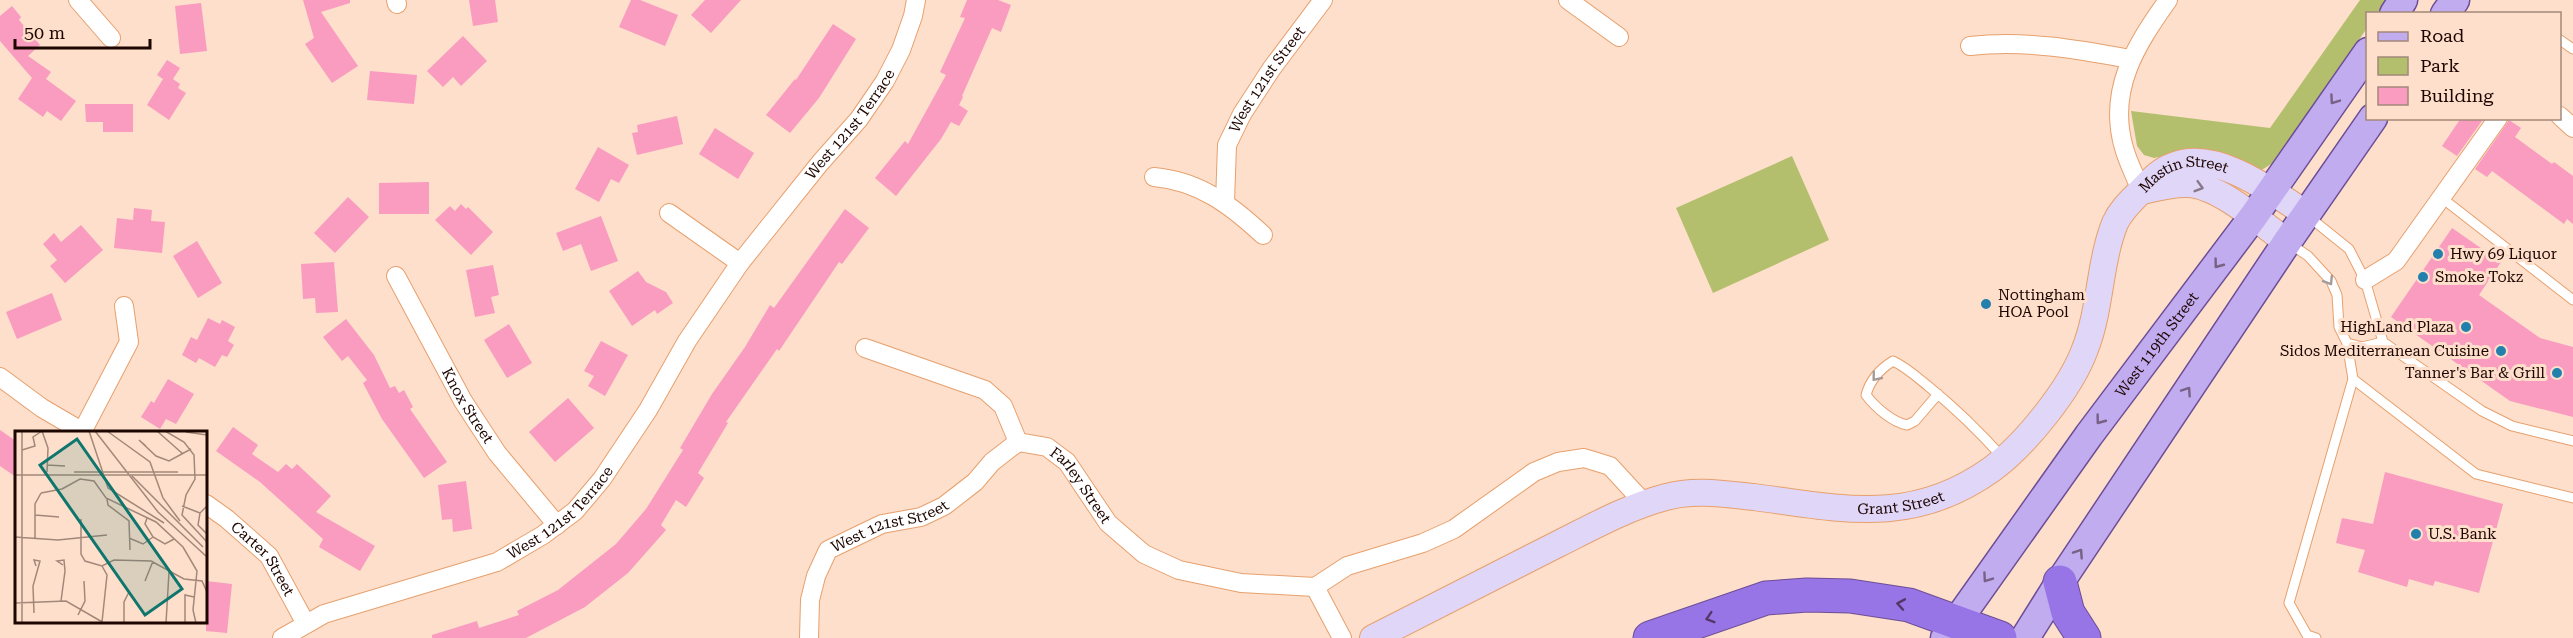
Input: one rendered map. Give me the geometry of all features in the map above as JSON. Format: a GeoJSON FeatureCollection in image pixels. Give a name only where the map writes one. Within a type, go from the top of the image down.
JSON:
{"type":"FeatureCollection","features":[{"type":"Feature","properties":{"kind":"highway"},"geometry":{"type":"LineString","coordinates":[[2060,582],[2068,613],[2084,638]]}},
{"type":"Feature","properties":{"kind":"highway"},"geometry":{"type":"LineString","coordinates":[[1650,638],[1766,598],[1807,595],[1850,596],[1908,605],[1951,630],[2000,638]]}},
{"type":"Feature","properties":{"kind":"main road","name":"West 119th Street"},"geometry":{"type":"LineString","coordinates":[[1951,630],[2089,435],[2253,217],[2366,53]]}},
{"type":"Feature","properties":{"kind":"main road"},"geometry":{"type":"LineString","coordinates":[[2025,638],[2287,242],[2372,120]]}},
{"type":"Feature","properties":{"kind":"street"},"geometry":{"type":"LineString","coordinates":[[78,0],[111,38]]}},
{"type":"Feature","properties":{"kind":"street","name":"West 121st Terrace"},"geometry":{"type":"LineString","coordinates":[[282,638],[324,614],[497,562],[543,535],[575,511],[602,479],[648,410],[687,341],[740,263],[820,163],[859,119],[885,81],[901,50],[916,0]]}},
{"type":"Feature","properties":{"kind":"street","name":"West 121st Street"},"geometry":{"type":"LineString","coordinates":[[1225,202],[1227,145],[1242,114],[1272,68],[1323,0]]}},
{"type":"Feature","properties":{"kind":"street"},"geometry":{"type":"LineString","coordinates":[[1568,0],[1619,38]]}},
{"type":"Feature","properties":{"kind":"street"},"geometry":{"type":"LineString","coordinates":[[2141,191],[2124,149],[2118,122],[2120,94],[2130,59],[2143,35],[2168,0]]}},
{"type":"Feature","properties":{"kind":"street"},"geometry":{"type":"LineString","coordinates":[[1970,46],[1997,43],[2072,47],[2130,59]]}},
{"type":"Feature","properties":{"kind":"street"},"geometry":{"type":"LineString","coordinates":[[2561,118],[2573,128]]}},
{"type":"Feature","properties":{"kind":"street"},"geometry":{"type":"LineString","coordinates":[[2365,280],[2396,261],[2497,120]]}},
{"type":"Feature","properties":{"kind":"street","name":"Mastin Street"},"geometry":{"type":"LineString","coordinates":[[2141,191],[2155,176],[2174,165],[2200,160],[2222,167],[2271,191],[2306,214]]}},
{"type":"Feature","properties":{"kind":"street"},"geometry":{"type":"LineString","coordinates":[[1154,177],[1173,178],[1198,187],[1225,202],[1263,235]]}},
{"type":"Feature","properties":{"kind":"street","name":"Mastin Street"},"geometry":{"type":"LineString","coordinates":[[2141,191],[2187,183],[2204,187],[2253,217],[2287,242]]}},
{"type":"Feature","properties":{"kind":"street","name":"Grant Street"},"geometry":{"type":"LineString","coordinates":[[1373,638],[1602,522],[1645,504],[1682,494],[1716,493],[1870,511],[1922,504],[1958,490],[2004,459],[2037,423],[2077,367],[2092,332],[2116,221],[2129,202],[2141,191]]}},
{"type":"Feature","properties":{"kind":"street"},"geometry":{"type":"LineString","coordinates":[[669,213],[740,263]]}},
{"type":"Feature","properties":{"kind":"street","name":"Knox Street"},"geometry":{"type":"LineString","coordinates":[[396,276],[463,400],[492,444],[557,525]]}},
{"type":"Feature","properties":{"kind":"street"},"geometry":{"type":"LineString","coordinates":[[83,431],[129,342],[124,306]]}},
{"type":"Feature","properties":{"kind":"street"},"geometry":{"type":"LineString","coordinates":[[865,348],[985,390],[1003,406],[1018,442]]}},
{"type":"Feature","properties":{"kind":"street"},"geometry":{"type":"LineString","coordinates":[[0,377],[42,408],[80,431]]}},
{"type":"Feature","properties":{"kind":"street","name":"West 121st Street"},"geometry":{"type":"LineString","coordinates":[[809,638],[810,600],[816,576],[828,550],[882,524],[921,516],[944,506],[975,482],[992,462],[1018,442]]}},
{"type":"Feature","properties":{"kind":"street","name":"Farley Street"},"geometry":{"type":"LineString","coordinates":[[1018,442],[1047,447],[1067,462],[1108,523],[1121,536],[1159,562],[1179,570],[1241,583],[1315,587]]}},
{"type":"Feature","properties":{"kind":"street"},"geometry":{"type":"LineString","coordinates":[[1342,638],[1315,587],[1347,566],[1423,543],[1455,529],[1534,472],[1558,462],[1584,458],[1610,466],[1645,504]]}},
{"type":"Feature","properties":{"kind":"street","name":"Carter Street"},"geometry":{"type":"LineString","coordinates":[[207,505],[228,519],[269,556],[306,624]]}},
{"type":"Feature","properties":{"kind":"lane"},"geometry":{"type":"LineString","coordinates":[[2442,198],[2573,300]]}},
{"type":"Feature","properties":{"kind":"lane"},"geometry":{"type":"LineString","coordinates":[[2306,214],[2349,249],[2365,280],[2383,342],[2482,411],[2512,426],[2573,441]]}},
{"type":"Feature","properties":{"kind":"lane"},"geometry":{"type":"LineString","coordinates":[[2287,242],[2308,256],[2331,281],[2337,295],[2339,327],[2347,344],[2353,379],[2289,603],[2307,634],[2316,638]]}},
{"type":"Feature","properties":{"kind":"lane"},"geometry":{"type":"LineString","coordinates":[[2347,344],[2362,347],[2383,342]]}},
{"type":"Feature","properties":{"kind":"lane"},"geometry":{"type":"LineString","coordinates":[[1938,394],[1915,421],[1907,425],[1899,424],[1872,403],[1866,394],[1869,385],[1884,367],[1893,361],[1902,365],[1938,394],[1961,413],[2004,459]]}},
{"type":"Feature","properties":{"kind":"lane"},"geometry":{"type":"LineString","coordinates":[[2353,379],[2476,474],[2573,498]]}},
{"type":"Feature","properties":{"kind":"green space"},"geometry":{"type":"Polygon","coordinates":[[[2360,0],[2387,0],[2378,12],[2366,12],[2366,29],[2276,161],[2260,171],[2193,150],[2154,158],[2144,155],[2137,146],[2131,111],[2270,128],[2360,0]]]}},
{"type":"Feature","properties":{"kind":"green space"},"geometry":{"type":"Polygon","coordinates":[[[1792,156],[1829,240],[1713,293],[1676,208],[1792,156]]]}},
{"type":"Feature","properties":{"kind":"building"},"geometry":{"type":"Polygon","coordinates":[[[303,0],[350,0],[350,3],[321,12],[358,66],[332,83],[305,44],[314,38],[303,0]]]}},
{"type":"Feature","properties":{"kind":"building"},"geometry":{"type":"Polygon","coordinates":[[[469,0],[495,0],[498,22],[473,26],[469,0]]]}},
{"type":"Feature","properties":{"kind":"building"},"geometry":{"type":"Polygon","coordinates":[[[631,0],[640,0],[678,15],[665,46],[619,27],[631,0]]]}},
{"type":"Feature","properties":{"kind":"building"},"geometry":{"type":"Polygon","coordinates":[[[705,0],[741,0],[711,33],[691,15],[705,0]]]}},
{"type":"Feature","properties":{"kind":"building"},"geometry":{"type":"Polygon","coordinates":[[[967,0],[998,0],[1011,5],[1001,32],[992,28],[962,96],[959,105],[968,111],[959,126],[951,122],[941,139],[896,196],[875,178],[905,141],[908,144],[946,75],[940,72],[965,18],[960,17],[967,0]]]}},
{"type":"Feature","properties":{"kind":"building"},"geometry":{"type":"Polygon","coordinates":[[[201,3],[207,51],[180,54],[175,6],[201,3]]]}},
{"type":"Feature","properties":{"kind":"building"},"geometry":{"type":"Polygon","coordinates":[[[12,6],[21,17],[19,20],[40,45],[28,56],[51,72],[46,79],[76,101],[61,121],[47,111],[43,117],[18,99],[32,78],[0,41],[0,16],[12,6]]]}},
{"type":"Feature","properties":{"kind":"building"},"geometry":{"type":"Polygon","coordinates":[[[833,24],[856,39],[819,98],[790,133],[766,115],[796,80],[833,24]]]}},
{"type":"Feature","properties":{"kind":"building"},"geometry":{"type":"Polygon","coordinates":[[[463,36],[487,61],[461,86],[453,77],[443,87],[427,71],[463,36]]]}},
{"type":"Feature","properties":{"kind":"building"},"geometry":{"type":"Polygon","coordinates":[[[167,60],[180,68],[173,79],[180,84],[178,88],[186,93],[169,120],[147,105],[163,79],[157,75],[167,60]]]}},
{"type":"Feature","properties":{"kind":"building"},"geometry":{"type":"Polygon","coordinates":[[[370,71],[417,75],[414,104],[367,100],[370,71]]]}},
{"type":"Feature","properties":{"kind":"building"},"geometry":{"type":"Polygon","coordinates":[[[85,104],[133,104],[133,132],[103,132],[103,122],[86,122],[85,104]]]}},
{"type":"Feature","properties":{"kind":"building"},"geometry":{"type":"Polygon","coordinates":[[[677,116],[683,144],[637,155],[632,133],[638,132],[637,125],[677,116]]]}},
{"type":"Feature","properties":{"kind":"building"},"geometry":{"type":"Polygon","coordinates":[[[2460,120],[2483,120],[2457,156],[2442,146],[2460,120]]]}},
{"type":"Feature","properties":{"kind":"building"},"geometry":{"type":"Polygon","coordinates":[[[2509,120],[2521,128],[2515,137],[2573,176],[2573,224],[2567,219],[2564,224],[2492,171],[2487,177],[2475,169],[2509,120]]]}},
{"type":"Feature","properties":{"kind":"building"},"geometry":{"type":"Polygon","coordinates":[[[715,128],[754,153],[738,179],[699,154],[715,128]]]}},
{"type":"Feature","properties":{"kind":"building"},"geometry":{"type":"Polygon","coordinates":[[[598,147],[629,165],[619,183],[611,179],[599,202],[575,189],[598,147]]]}},
{"type":"Feature","properties":{"kind":"building"},"geometry":{"type":"Polygon","coordinates":[[[429,182],[429,214],[379,214],[379,183],[429,182]]]}},
{"type":"Feature","properties":{"kind":"building"},"geometry":{"type":"Polygon","coordinates":[[[348,197],[369,217],[335,253],[314,233],[348,197]]]}},
{"type":"Feature","properties":{"kind":"building"},"geometry":{"type":"Polygon","coordinates":[[[461,204],[466,209],[468,207],[493,232],[471,255],[435,220],[450,206],[455,211],[461,204]]]}},
{"type":"Feature","properties":{"kind":"building"},"geometry":{"type":"Polygon","coordinates":[[[134,208],[152,210],[151,221],[165,222],[162,253],[114,248],[117,218],[133,220],[134,208]]]}},
{"type":"Feature","properties":{"kind":"building"},"geometry":{"type":"Polygon","coordinates":[[[845,209],[869,228],[842,264],[839,262],[779,351],[777,349],[726,422],[728,423],[698,473],[704,478],[686,507],[676,500],[661,525],[666,530],[628,573],[585,607],[526,638],[432,638],[432,635],[477,621],[479,628],[519,615],[517,611],[558,590],[616,544],[646,509],[683,450],[680,448],[712,394],[745,347],[770,305],[774,308],[845,209]]]}},
{"type":"Feature","properties":{"kind":"building"},"geometry":{"type":"Polygon","coordinates":[[[601,216],[618,261],[591,271],[581,244],[563,251],[556,233],[601,216]]]}},
{"type":"Feature","properties":{"kind":"building"},"geometry":{"type":"Polygon","coordinates":[[[81,225],[103,250],[65,283],[50,266],[57,260],[43,244],[54,233],[61,242],[81,225]]]}},
{"type":"Feature","properties":{"kind":"building","name":"HighLand Plaza"},"geometry":{"type":"Polygon","coordinates":[[[2452,228],[2501,262],[2479,295],[2540,338],[2573,347],[2573,417],[2510,401],[2391,317],[2452,228]]]}},
{"type":"Feature","properties":{"kind":"building"},"geometry":{"type":"Polygon","coordinates":[[[197,241],[222,283],[198,298],[173,256],[197,241]]]}},
{"type":"Feature","properties":{"kind":"building"},"geometry":{"type":"Polygon","coordinates":[[[334,262],[338,312],[316,313],[315,298],[303,299],[301,264],[334,262]]]}},
{"type":"Feature","properties":{"kind":"building"},"geometry":{"type":"Polygon","coordinates":[[[493,265],[499,295],[491,297],[495,313],[475,317],[466,270],[493,265]]]}},
{"type":"Feature","properties":{"kind":"building"},"geometry":{"type":"Polygon","coordinates":[[[638,271],[646,282],[666,292],[673,303],[657,314],[655,310],[632,326],[609,291],[638,271]]]}},
{"type":"Feature","properties":{"kind":"building"},"geometry":{"type":"Polygon","coordinates":[[[52,293],[62,320],[17,339],[6,312],[52,293]]]}},
{"type":"Feature","properties":{"kind":"building"},"geometry":{"type":"Polygon","coordinates":[[[208,318],[220,324],[222,320],[235,327],[228,341],[234,345],[227,357],[222,355],[215,367],[199,358],[196,363],[182,355],[191,337],[197,340],[208,318]]]}},
{"type":"Feature","properties":{"kind":"building"},"geometry":{"type":"Polygon","coordinates":[[[346,319],[374,355],[390,388],[395,386],[399,393],[404,390],[413,407],[410,409],[447,462],[424,478],[382,419],[363,383],[367,380],[348,356],[342,361],[323,337],[346,319]]]}},
{"type":"Feature","properties":{"kind":"building"},"geometry":{"type":"Polygon","coordinates":[[[509,324],[532,363],[507,378],[484,340],[509,324]]]}},
{"type":"Feature","properties":{"kind":"building"},"geometry":{"type":"Polygon","coordinates":[[[601,341],[628,355],[605,396],[588,386],[594,376],[584,371],[601,341]]]}},
{"type":"Feature","properties":{"kind":"building"},"geometry":{"type":"Polygon","coordinates":[[[168,379],[194,394],[176,424],[166,419],[160,429],[141,417],[151,401],[154,403],[168,379]]]}},
{"type":"Feature","properties":{"kind":"building"},"geometry":{"type":"Polygon","coordinates":[[[568,398],[594,428],[555,462],[529,432],[568,398]]]}},
{"type":"Feature","properties":{"kind":"building"},"geometry":{"type":"Polygon","coordinates":[[[233,427],[258,445],[252,454],[278,472],[286,464],[292,469],[297,464],[331,496],[316,512],[375,546],[360,571],[319,547],[323,539],[260,482],[216,451],[233,427]]]}},
{"type":"Feature","properties":{"kind":"building"},"geometry":{"type":"Polygon","coordinates":[[[0,430],[15,440],[15,476],[0,466],[0,430]]]}},
{"type":"Feature","properties":{"kind":"building","name":"U.S. Bank"},"geometry":{"type":"Polygon","coordinates":[[[2385,472],[2503,504],[2479,593],[2435,581],[2433,586],[2409,579],[2407,587],[2358,572],[2365,550],[2336,543],[2342,518],[2373,524],[2385,472]]]}},
{"type":"Feature","properties":{"kind":"building"},"geometry":{"type":"Polygon","coordinates":[[[466,481],[472,529],[453,532],[452,519],[442,520],[438,485],[466,481]]]}},
{"type":"Feature","properties":{"kind":"building"},"geometry":{"type":"Polygon","coordinates":[[[207,581],[232,584],[227,633],[206,631],[207,581]]]}},
{"type":"Feature","properties":{"kind":"place","name":"Hwy 69 Liquor"},"geometry":{"type":"Point","coordinates":[2438,254]}},
{"type":"Feature","properties":{"kind":"place","name":"Smoke Tokz"},"geometry":{"type":"Point","coordinates":[2423,277]}},
{"type":"Feature","properties":{"kind":"place","name":"Nottingham HOA Pool"},"geometry":{"type":"Point","coordinates":[1986,304]}},
{"type":"Feature","properties":{"kind":"place","name":"HighLand Plaza"},"geometry":{"type":"Point","coordinates":[2466,327]}},
{"type":"Feature","properties":{"kind":"place","name":"Sidos Mediterranean Cuisine"},"geometry":{"type":"Point","coordinates":[2501,351]}},
{"type":"Feature","properties":{"kind":"place","name":"Tanner's Bar & Grill"},"geometry":{"type":"Point","coordinates":[2557,373]}},
{"type":"Feature","properties":{"kind":"place","name":"U.S. Bank"},"geometry":{"type":"Point","coordinates":[2416,534]}}]}
